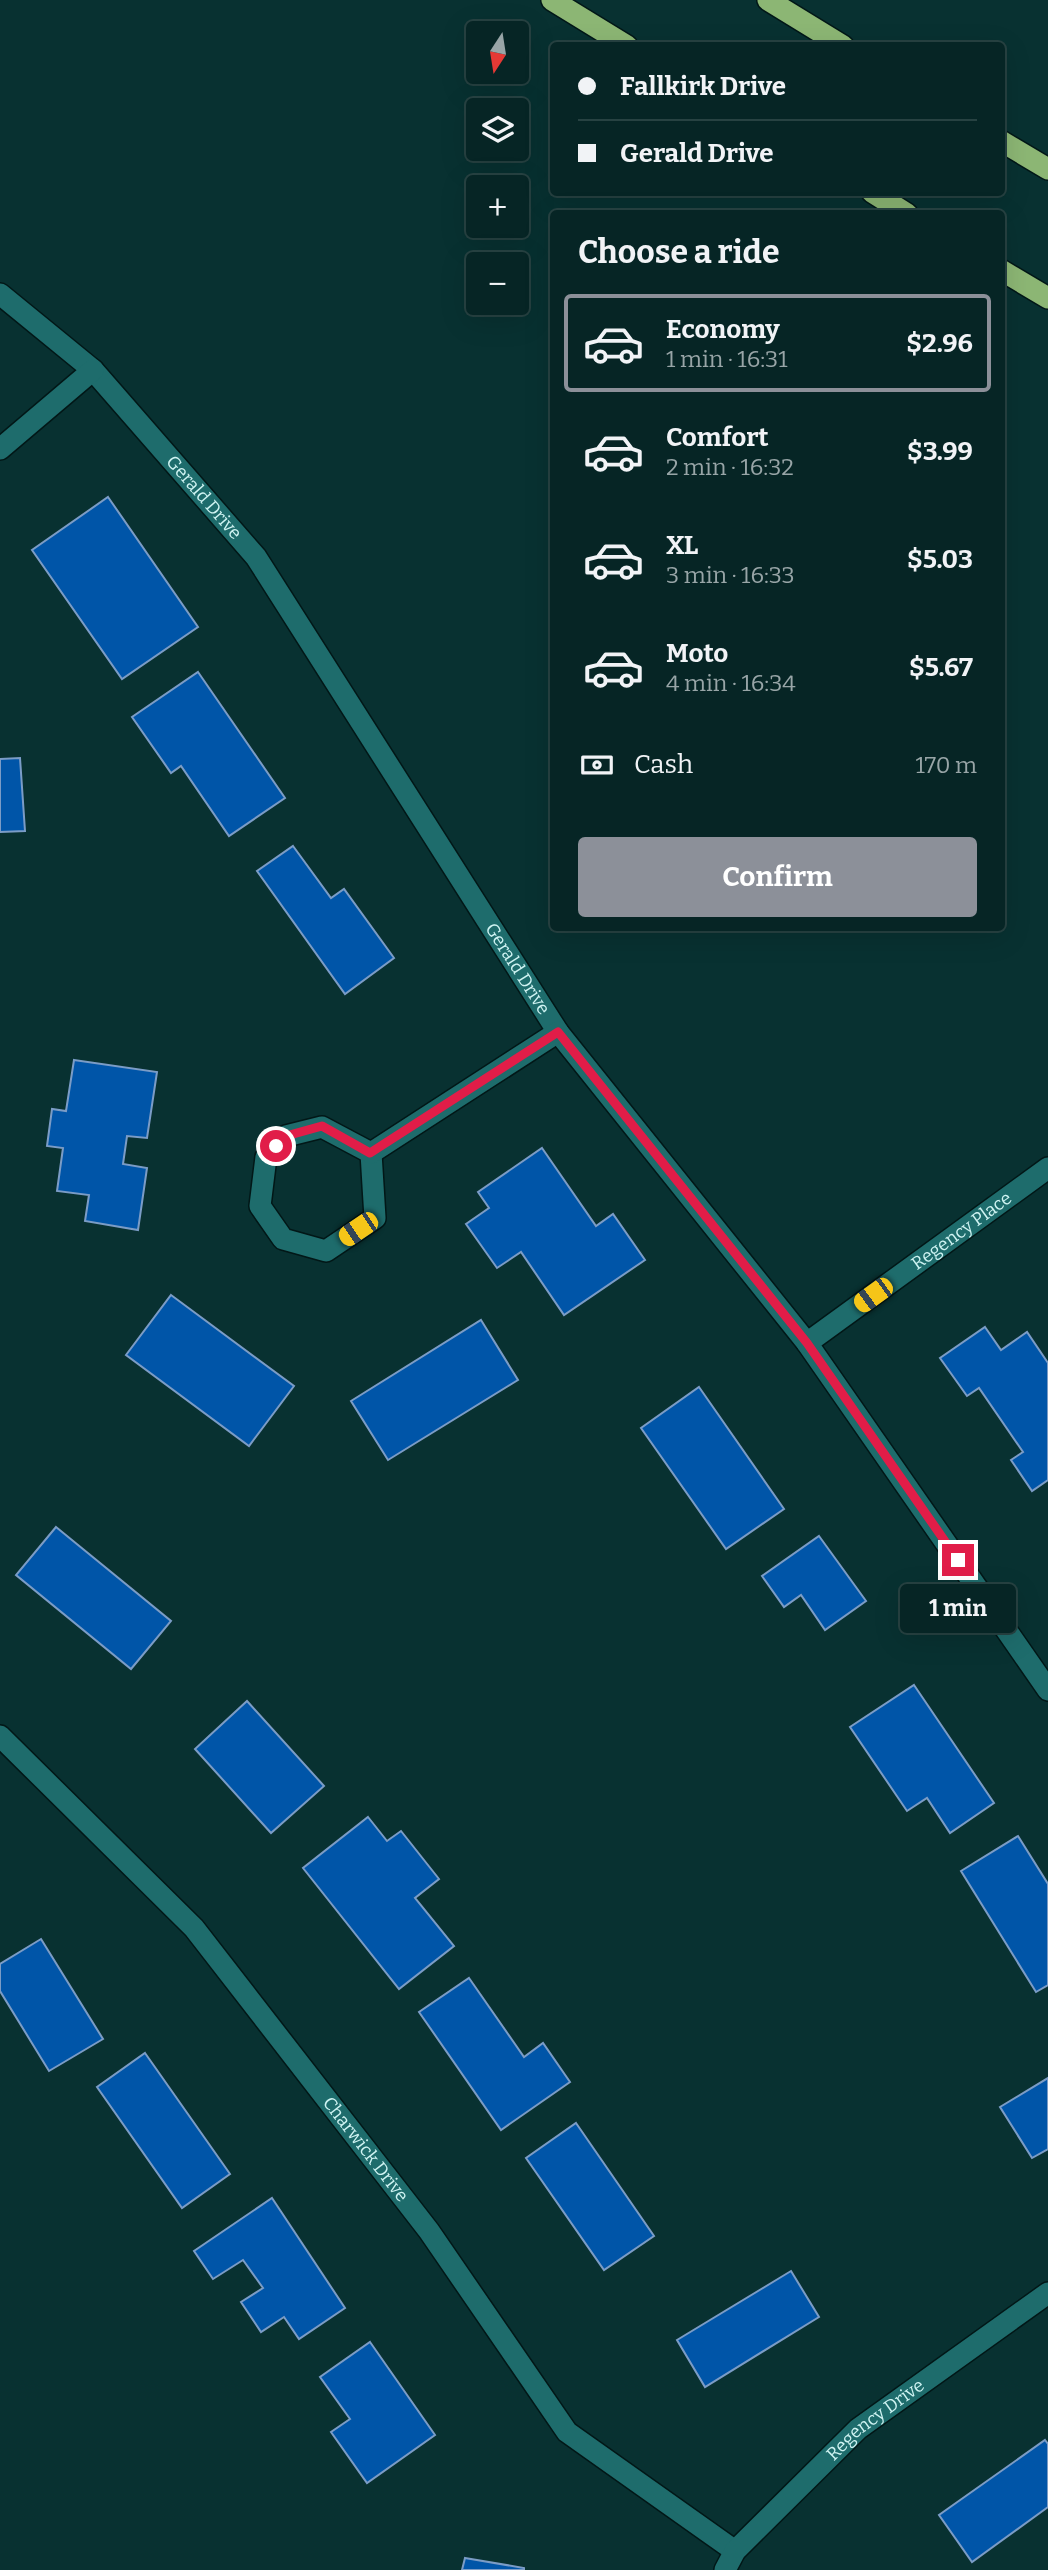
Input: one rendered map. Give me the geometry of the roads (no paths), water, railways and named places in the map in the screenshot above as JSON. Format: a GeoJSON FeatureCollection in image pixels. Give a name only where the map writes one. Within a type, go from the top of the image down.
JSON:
{"type":"FeatureCollection","features":[{"type":"Feature","properties":{"kind":"highway"},"geometry":{"type":"LineString","coordinates":[[552,0],[620,42]]}},
{"type":"Feature","properties":{"kind":"highway"},"geometry":{"type":"LineString","coordinates":[[768,0],[836,42]]}},
{"type":"Feature","properties":{"kind":"highway"},"geometry":{"type":"LineString","coordinates":[[1005,143],[1048,169]]}},
{"type":"Feature","properties":{"kind":"highway"},"geometry":{"type":"LineString","coordinates":[[878,196],[901,210]]}},
{"type":"Feature","properties":{"kind":"highway"},"geometry":{"type":"LineString","coordinates":[[1005,272],[1048,298]]}},
{"type":"Feature","properties":{"kind":"street","name":"Gerald Drive"},"geometry":{"type":"LineString","coordinates":[[0,294],[93,370],[256,557],[558,1032],[807,1343],[1048,1690]]}},
{"type":"Feature","properties":{"kind":"street"},"geometry":{"type":"LineString","coordinates":[[0,449],[93,370]]}},
{"type":"Feature","properties":{"kind":"street"},"geometry":{"type":"LineString","coordinates":[[370,1153],[558,1032]]}},
{"type":"Feature","properties":{"kind":"street"},"geometry":{"type":"LineString","coordinates":[[322,1126],[370,1153],[375,1218],[326,1251],[283,1239],[260,1206],[267,1157],[286,1136],[322,1126]]}},
{"type":"Feature","properties":{"kind":"street","name":"Regency Place"},"geometry":{"type":"LineString","coordinates":[[807,1343],[1048,1168]]}},
{"type":"Feature","properties":{"kind":"street","name":"Charwick Drive"},"geometry":{"type":"LineString","coordinates":[[0,1735],[194,1928],[429,2231],[566,2432],[730,2561]]}},
{"type":"Feature","properties":{"kind":"street","name":"Regency Drive"},"geometry":{"type":"LineString","coordinates":[[730,2561],[858,2429],[1048,2293]]}}]}
